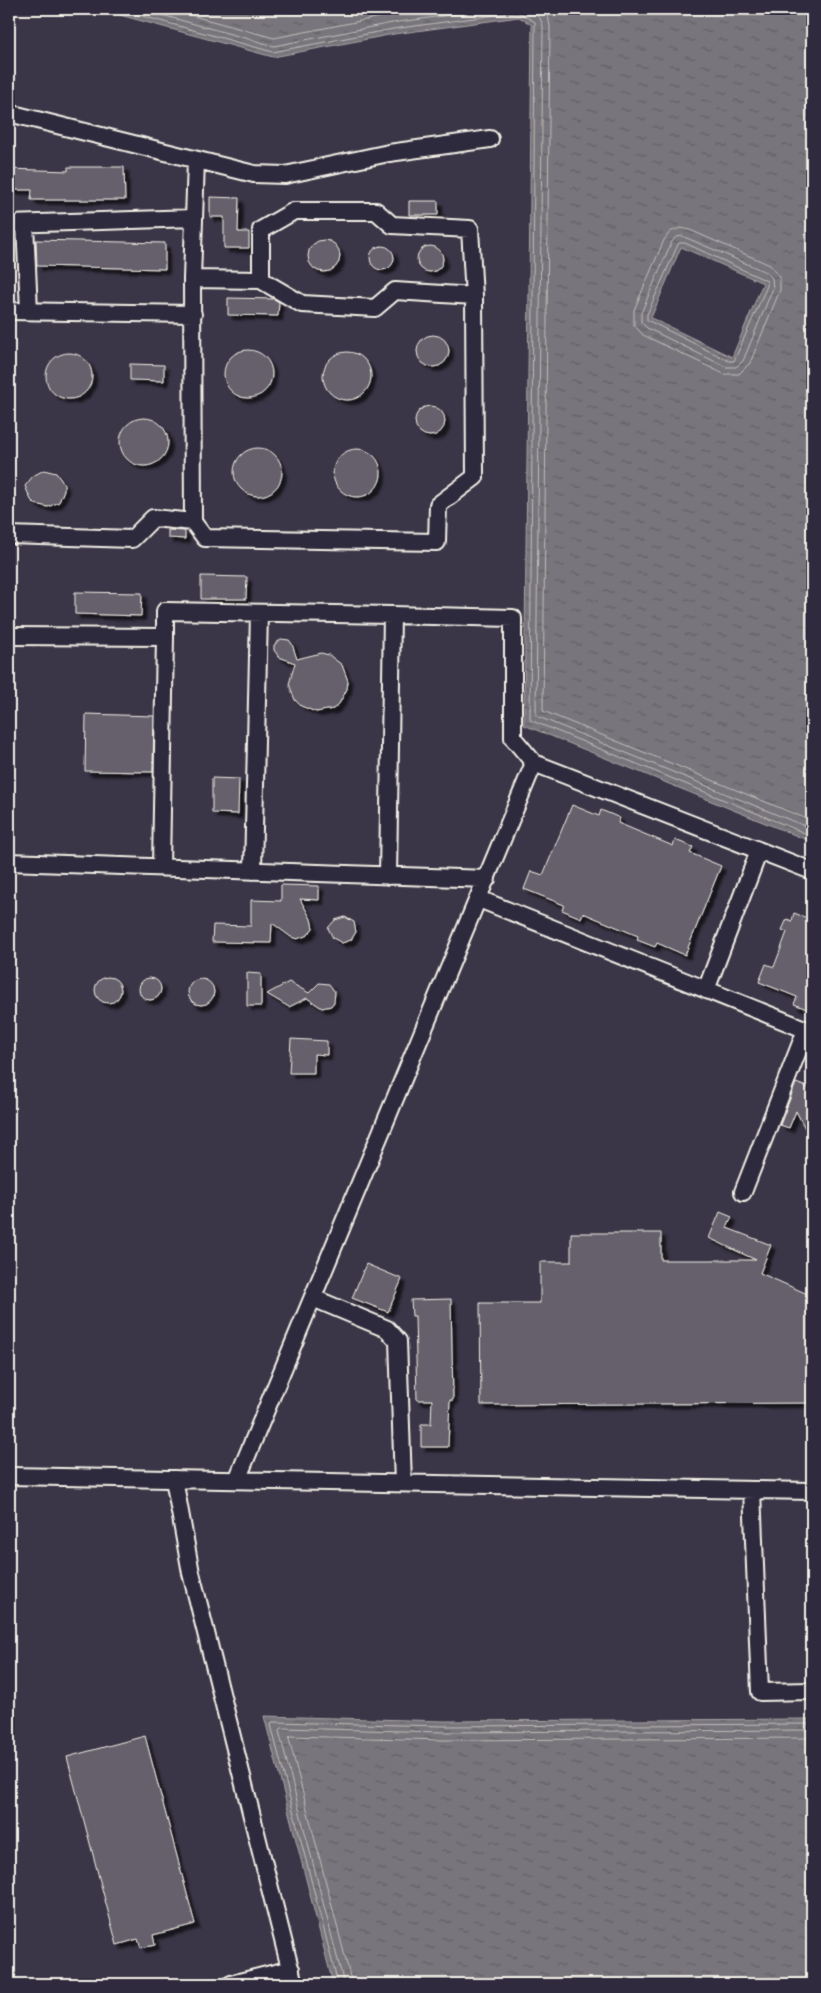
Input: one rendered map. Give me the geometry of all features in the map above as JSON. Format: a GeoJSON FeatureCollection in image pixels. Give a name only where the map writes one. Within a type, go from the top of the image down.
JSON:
{"type":"FeatureCollection","features":[{"type":"Feature","properties":{"kind":"street"},"geometry":{"type":"LineString","coordinates":[[9,113],[254,174],[285,175],[389,153],[490,139]]}},
{"type":"Feature","properties":{"kind":"street"},"geometry":{"type":"LineString","coordinates":[[196,160],[192,280],[193,522],[205,538],[436,542],[438,505],[475,477],[474,296],[470,229],[392,225],[376,211],[294,211],[261,230],[261,280]]}},
{"type":"Feature","properties":{"kind":"street"},"geometry":{"type":"LineString","coordinates":[[9,224],[194,218]]}},
{"type":"Feature","properties":{"kind":"street"},"geometry":{"type":"LineString","coordinates":[[25,224],[29,311]]}},
{"type":"Feature","properties":{"kind":"street"},"geometry":{"type":"LineString","coordinates":[[192,280],[261,280],[302,304],[375,308],[395,291],[474,296]]}},
{"type":"Feature","properties":{"kind":"street"},"geometry":{"type":"LineString","coordinates":[[9,311],[193,314]]}},
{"type":"Feature","properties":{"kind":"street"},"geometry":{"type":"LineString","coordinates":[[9,535],[132,538],[153,518],[193,522]]}},
{"type":"Feature","properties":{"kind":"street"},"geometry":{"type":"LineString","coordinates":[[161,867],[165,611],[513,618],[513,738],[534,763],[812,871]]}},
{"type":"Feature","properties":{"kind":"street"},"geometry":{"type":"LineString","coordinates":[[253,871],[259,613]]}},
{"type":"Feature","properties":{"kind":"street"},"geometry":{"type":"LineString","coordinates":[[388,876],[392,615]]}},
{"type":"Feature","properties":{"kind":"street"},"geometry":{"type":"LineString","coordinates":[[9,636],[165,637]]}},
{"type":"Feature","properties":{"kind":"street"},"geometry":{"type":"LineString","coordinates":[[237,1480],[534,763]]}},
{"type":"Feature","properties":{"kind":"street"},"geometry":{"type":"LineString","coordinates":[[706,990],[759,851]]}},
{"type":"Feature","properties":{"kind":"street"},"geometry":{"type":"LineString","coordinates":[[9,862],[487,879]]}},
{"type":"Feature","properties":{"kind":"street"},"geometry":{"type":"LineString","coordinates":[[479,899],[809,1031],[743,1192]]}},
{"type":"Feature","properties":{"kind":"street"},"geometry":{"type":"LineString","coordinates":[[312,1298],[387,1329],[398,1341],[403,1483]]}},
{"type":"Feature","properties":{"kind":"street"},"geometry":{"type":"LineString","coordinates":[[9,1476],[812,1491]]}},
{"type":"Feature","properties":{"kind":"street"},"geometry":{"type":"LineString","coordinates":[[174,1479],[190,1573],[292,1977],[231,1984]]}},
{"type":"Feature","properties":{"kind":"street"},"geometry":{"type":"LineString","coordinates":[[752,1490],[760,1692],[812,1691]]}},
{"type":"Feature","properties":{"kind":"water"},"geometry":{"type":"Polygon","coordinates":[[[98,9],[812,9],[812,842],[524,725],[532,25],[519,17],[394,34],[273,57],[98,9]],[[681,247],[651,318],[732,357],[763,283],[681,247]]]}},
{"type":"Feature","properties":{"kind":"water"},"geometry":{"type":"Polygon","coordinates":[[[264,1716],[444,1721],[812,1719],[812,1984],[333,1984],[264,1716]]]}},
{"type":"Feature","properties":{"kind":"building"},"geometry":{"type":"Polygon","coordinates":[[[68,167],[124,167],[125,200],[31,200],[32,190],[9,190],[9,169],[68,171],[68,167]]]}},
{"type":"Feature","properties":{"kind":"building"},"geometry":{"type":"Polygon","coordinates":[[[210,197],[239,198],[238,232],[249,232],[249,248],[224,248],[224,217],[210,217],[210,197]]]}},
{"type":"Feature","properties":{"kind":"building"},"geometry":{"type":"Polygon","coordinates":[[[409,201],[438,201],[438,215],[409,215],[409,201]]]}},
{"type":"Feature","properties":{"kind":"building"},"geometry":{"type":"Polygon","coordinates":[[[36,240],[165,243],[165,269],[37,266],[36,240]]]}},
{"type":"Feature","properties":{"kind":"building"},"geometry":{"type":"Polygon","coordinates":[[[324,240],[330,241],[335,245],[339,250],[339,262],[335,267],[330,271],[324,272],[318,271],[313,267],[309,262],[308,256],[309,250],[313,245],[318,241],[324,240]]]}},
{"type":"Feature","properties":{"kind":"building"},"geometry":{"type":"Polygon","coordinates":[[[382,246],[391,249],[394,258],[391,267],[382,270],[373,267],[370,258],[373,249],[382,246]]]}},
{"type":"Feature","properties":{"kind":"building"},"geometry":{"type":"Polygon","coordinates":[[[430,246],[439,250],[443,259],[439,268],[430,272],[421,268],[417,259],[421,250],[430,246]]]}},
{"type":"Feature","properties":{"kind":"building"},"geometry":{"type":"Polygon","coordinates":[[[228,298],[274,299],[279,302],[278,316],[228,315],[228,298]]]}},
{"type":"Feature","properties":{"kind":"building"},"geometry":{"type":"Polygon","coordinates":[[[433,335],[444,340],[449,351],[444,362],[433,367],[422,362],[417,351],[422,340],[433,335]]]}},
{"type":"Feature","properties":{"kind":"building"},"geometry":{"type":"Polygon","coordinates":[[[248,350],[257,352],[265,357],[270,365],[272,374],[270,383],[265,391],[257,396],[248,398],[239,396],[231,391],[226,383],[224,374],[226,365],[231,357],[239,352],[248,350]]]}},
{"type":"Feature","properties":{"kind":"building"},"geometry":{"type":"Polygon","coordinates":[[[347,352],[356,354],[364,359],[369,367],[371,376],[369,385],[364,393],[356,398],[347,400],[338,398],[330,393],[325,385],[323,376],[325,367],[330,359],[338,354],[347,352]]]}},
{"type":"Feature","properties":{"kind":"building"},"geometry":{"type":"Polygon","coordinates":[[[65,353],[73,353],[82,357],[88,363],[92,376],[88,389],[82,395],[73,399],[65,399],[56,395],[50,389],[46,380],[46,372],[50,363],[56,357],[65,353]]]}},
{"type":"Feature","properties":{"kind":"building"},"geometry":{"type":"Polygon","coordinates":[[[130,364],[164,365],[164,381],[130,380],[130,364]]]}},
{"type":"Feature","properties":{"kind":"building"},"geometry":{"type":"Polygon","coordinates":[[[430,406],[441,410],[445,421],[441,432],[430,436],[419,432],[415,421],[419,410],[430,406]]]}},
{"type":"Feature","properties":{"kind":"building"},"geometry":{"type":"Polygon","coordinates":[[[139,418],[149,418],[161,425],[168,437],[168,447],[161,459],[149,466],[139,466],[131,462],[124,455],[120,447],[120,437],[124,429],[131,422],[139,418]]]}},
{"type":"Feature","properties":{"kind":"building"},"geometry":{"type":"Polygon","coordinates":[[[258,448],[267,450],[275,455],[280,463],[282,472],[280,481],[275,489],[267,494],[258,496],[249,494],[241,489],[236,481],[234,472],[236,463],[241,455],[249,450],[258,448]]]}},
{"type":"Feature","properties":{"kind":"building"},"geometry":{"type":"Polygon","coordinates":[[[357,449],[366,451],[374,456],[379,464],[381,473],[379,482],[374,490],[366,495],[357,497],[348,495],[340,490],[335,482],[333,473],[335,464],[340,456],[348,451],[357,449]]]}},
{"type":"Feature","properties":{"kind":"building"},"geometry":{"type":"Polygon","coordinates":[[[44,470],[56,473],[64,484],[64,490],[59,502],[48,507],[35,504],[31,500],[25,486],[33,476],[44,470]]]}},
{"type":"Feature","properties":{"kind":"building"},"geometry":{"type":"Polygon","coordinates":[[[168,530],[185,531],[185,539],[168,538],[168,530]]]}},
{"type":"Feature","properties":{"kind":"building"},"geometry":{"type":"Polygon","coordinates":[[[201,576],[247,577],[246,599],[201,599],[201,576]]]}},
{"type":"Feature","properties":{"kind":"building"},"geometry":{"type":"Polygon","coordinates":[[[75,592],[142,593],[141,616],[75,614],[75,592]]]}},
{"type":"Feature","properties":{"kind":"building"},"geometry":{"type":"Polygon","coordinates":[[[281,639],[289,640],[297,659],[321,653],[329,655],[342,665],[348,681],[347,689],[339,704],[333,709],[316,712],[301,706],[295,700],[289,684],[295,663],[279,657],[274,650],[274,645],[281,639]]]}},
{"type":"Feature","properties":{"kind":"building"},"geometry":{"type":"Polygon","coordinates":[[[86,714],[154,716],[153,772],[85,771],[86,714]]]}},
{"type":"Feature","properties":{"kind":"building"},"geometry":{"type":"Polygon","coordinates":[[[212,778],[239,779],[238,814],[212,813],[212,778]]]}},
{"type":"Feature","properties":{"kind":"building"},"geometry":{"type":"Polygon","coordinates":[[[572,805],[599,816],[601,810],[620,818],[618,823],[673,846],[675,840],[693,847],[690,853],[721,866],[685,955],[657,943],[655,947],[637,940],[638,936],[583,913],[581,918],[562,910],[564,905],[524,889],[531,871],[543,875],[572,805]]]}},
{"type":"Feature","properties":{"kind":"building"},"geometry":{"type":"Polygon","coordinates":[[[281,885],[319,886],[319,900],[300,899],[311,919],[313,928],[308,935],[297,939],[291,937],[272,923],[271,943],[212,942],[213,925],[251,926],[251,900],[281,901],[281,885]]]}},
{"type":"Feature","properties":{"kind":"building"},"geometry":{"type":"Polygon","coordinates":[[[794,913],[812,920],[812,1011],[794,1004],[797,997],[759,982],[766,964],[774,967],[787,932],[782,930],[787,919],[792,921],[794,913]]]}},
{"type":"Feature","properties":{"kind":"building"},"geometry":{"type":"Polygon","coordinates":[[[345,917],[354,922],[356,932],[351,940],[342,943],[333,938],[328,928],[335,920],[345,917]]]}},
{"type":"Feature","properties":{"kind":"building"},"geometry":{"type":"Polygon","coordinates":[[[247,973],[261,974],[261,1006],[247,1006],[247,973]]]}},
{"type":"Feature","properties":{"kind":"building"},"geometry":{"type":"Polygon","coordinates":[[[108,977],[117,981],[121,990],[117,999],[108,1003],[99,999],[95,990],[99,981],[108,977]]]}},
{"type":"Feature","properties":{"kind":"building"},"geometry":{"type":"Polygon","coordinates":[[[150,978],[158,981],[161,989],[158,997],[150,1000],[142,997],[139,989],[142,981],[150,978]]]}},
{"type":"Feature","properties":{"kind":"building"},"geometry":{"type":"Polygon","coordinates":[[[201,979],[210,983],[214,992],[210,1001],[201,1005],[192,1001],[188,992],[192,983],[201,979]]]}},
{"type":"Feature","properties":{"kind":"building"},"geometry":{"type":"Polygon","coordinates":[[[289,982],[309,993],[319,983],[329,984],[335,992],[334,1002],[331,1006],[322,1008],[307,998],[289,1007],[267,994],[289,982]]]}},
{"type":"Feature","properties":{"kind":"building"},"geometry":{"type":"Polygon","coordinates":[[[291,1039],[327,1041],[327,1055],[314,1054],[314,1073],[289,1073],[291,1039]]]}},
{"type":"Feature","properties":{"kind":"building"},"geometry":{"type":"Polygon","coordinates":[[[796,1083],[812,1089],[812,1142],[796,1111],[789,1128],[780,1125],[796,1083]]]}},
{"type":"Feature","properties":{"kind":"building"},"geometry":{"type":"Polygon","coordinates":[[[720,1212],[732,1217],[727,1228],[771,1245],[760,1273],[812,1296],[812,1403],[481,1405],[480,1303],[540,1303],[540,1262],[571,1262],[571,1233],[661,1233],[661,1260],[756,1260],[709,1238],[720,1212]]]}},
{"type":"Feature","properties":{"kind":"building"},"geometry":{"type":"Polygon","coordinates":[[[366,1264],[402,1279],[388,1312],[352,1298],[366,1264]]]}},
{"type":"Feature","properties":{"kind":"building"},"geometry":{"type":"Polygon","coordinates":[[[451,1299],[453,1400],[450,1400],[448,1447],[421,1447],[421,1424],[431,1424],[432,1400],[417,1400],[415,1316],[412,1316],[411,1300],[451,1299]]]}},
{"type":"Feature","properties":{"kind":"building"},"geometry":{"type":"Polygon","coordinates":[[[145,1736],[195,1924],[153,1935],[155,1945],[141,1948],[138,1939],[117,1945],[67,1757],[145,1736]]]}}]}
